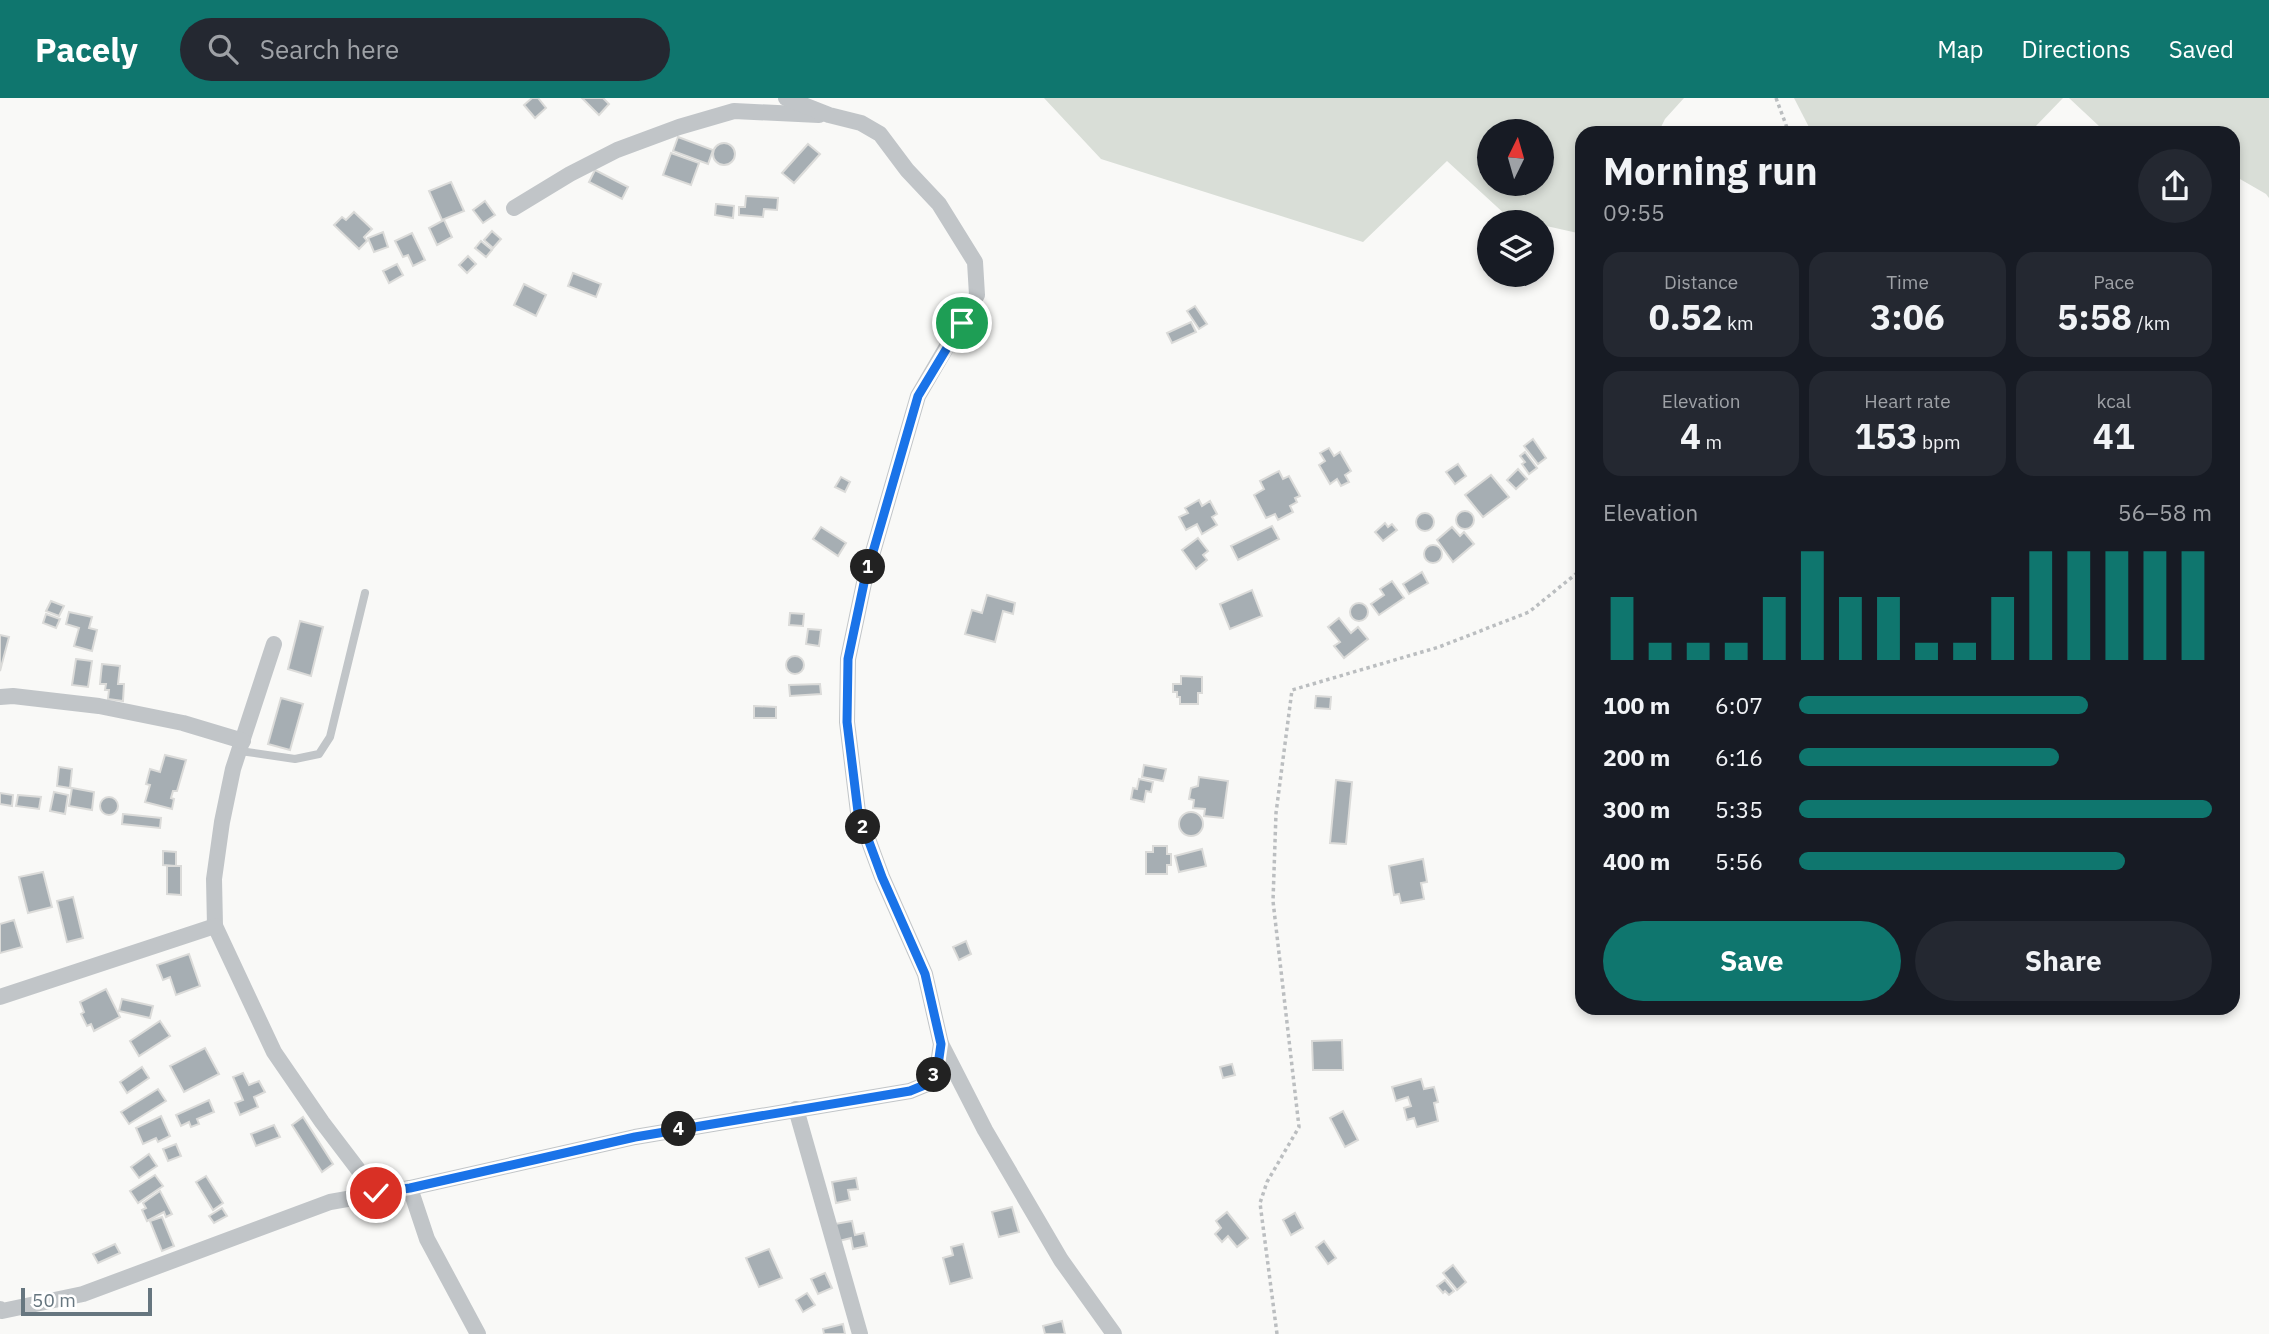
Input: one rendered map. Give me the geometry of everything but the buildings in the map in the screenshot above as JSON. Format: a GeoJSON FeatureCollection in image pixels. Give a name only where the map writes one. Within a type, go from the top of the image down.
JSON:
{"type":"FeatureCollection","features":[{"type":"Feature","properties":{"kind":"street"},"geometry":{"type":"LineString","coordinates":[[786,98],[829,115],[861,123],[880,134],[907,170],[939,204],[975,262],[977,295],[918,396],[864,583],[848,659],[847,722],[858,812],[882,877],[925,974],[941,1044],[985,1130],[1061,1260],[1114,1334]]}},
{"type":"Feature","properties":{"kind":"street"},"geometry":{"type":"LineString","coordinates":[[514,208],[570,174],[617,150],[732,104],[829,115]]}},
{"type":"Feature","properties":{"kind":"street"},"geometry":{"type":"LineString","coordinates":[[274,644],[233,769],[214,879],[215,926],[274,1052],[322,1122],[376,1193]]}},
{"type":"Feature","properties":{"kind":"street"},"geometry":{"type":"LineString","coordinates":[[0,697],[13,696],[99,706],[183,723],[242,746]]}},
{"type":"Feature","properties":{"kind":"street"},"geometry":{"type":"LineString","coordinates":[[0,998],[215,926]]}},
{"type":"Feature","properties":{"kind":"street"},"geometry":{"type":"LineString","coordinates":[[1,1311],[82,1294],[330,1202],[410,1188],[635,1137],[910,1091],[927,1084],[937,1072],[941,1044]]}},
{"type":"Feature","properties":{"kind":"street"},"geometry":{"type":"LineString","coordinates":[[796,1109],[860,1334]]}},
{"type":"Feature","properties":{"kind":"street"},"geometry":{"type":"LineString","coordinates":[[410,1188],[427,1239],[478,1334]]}},
{"type":"Feature","properties":{"kind":"lane"},"geometry":{"type":"LineString","coordinates":[[242,746],[295,759],[319,754],[330,737],[365,593]]}},
{"type":"Feature","properties":{"kind":"path"},"geometry":{"type":"LineString","coordinates":[[1776,98],[1786,126]]}},
{"type":"Feature","properties":{"kind":"path"},"geometry":{"type":"LineString","coordinates":[[1277,1334],[1260,1203],[1267,1182],[1298,1127],[1273,901],[1276,813],[1292,690],[1439,647],[1529,612],[1575,575]]}},
{"type":"Feature","properties":{"kind":"shaded area"},"geometry":{"type":"Polygon","coordinates":[[[1044,98],[1684,98],[1662,126],[1575,126],[1575,232],[1554,228],[1554,210],[1500,210],[1485,196],[1554,196],[1554,119],[1477,119],[1477,189],[1447,161],[1363,242],[1101,159],[1044,98]]]}},
{"type":"Feature","properties":{"kind":"shaded area"},"geometry":{"type":"Polygon","coordinates":[[[1794,98],[2063,98],[2036,126],[1808,126],[1794,98]]]}},
{"type":"Feature","properties":{"kind":"shaded area"},"geometry":{"type":"Polygon","coordinates":[[[2069,98],[2269,98],[2269,198],[2240,179],[2240,126],[2099,126],[2069,98]]]}},
{"type":"Feature","properties":{"kind":"route"},"geometry":{"type":"LineString","coordinates":[[376,1193],[410,1188],[635,1137],[910,1091],[927,1084],[937,1072],[941,1044],[925,974],[882,877],[858,812],[847,722],[848,659],[864,583],[918,396],[962,323]]}}]}
